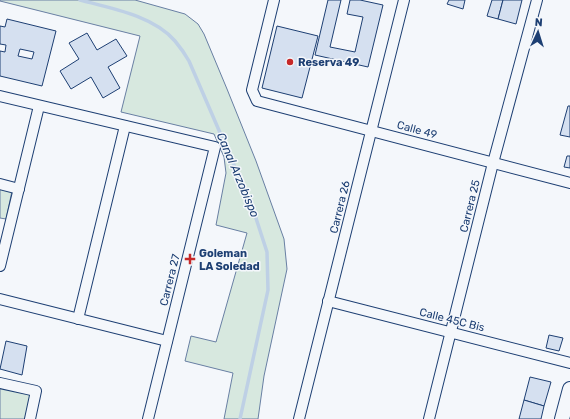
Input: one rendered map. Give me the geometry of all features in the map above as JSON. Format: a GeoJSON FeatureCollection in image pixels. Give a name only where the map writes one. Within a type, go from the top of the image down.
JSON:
{"type":"FeatureCollection","features":[{"type":"Feature","properties":{"kind":"main road"},"geometry":{"type":"LineString","coordinates":[[562,419],[570,389]]}},
{"type":"Feature","properties":{"kind":"street","name":"Calle 49"},"geometry":{"type":"LineString","coordinates":[[274,0],[252,90],[257,101],[570,183]]}},
{"type":"Feature","properties":{"kind":"street","name":"Carrera 26"},"geometry":{"type":"LineString","coordinates":[[299,419],[404,0]]}},
{"type":"Feature","properties":{"kind":"street","name":"Carrera 25"},"geometry":{"type":"LineString","coordinates":[[429,419],[452,333],[493,163],[537,0]]}},
{"type":"Feature","properties":{"kind":"street"},"geometry":{"type":"LineString","coordinates":[[0,96],[125,126],[78,319]]}},
{"type":"Feature","properties":{"kind":"street"},"geometry":{"type":"LineString","coordinates":[[0,266],[5,223],[19,189],[39,106]]}},
{"type":"Feature","properties":{"kind":"street","name":"Carrera 27"},"geometry":{"type":"LineString","coordinates":[[125,126],[214,147],[148,419]]}},
{"type":"Feature","properties":{"kind":"street"},"geometry":{"type":"LineString","coordinates":[[0,184],[19,189]]}},
{"type":"Feature","properties":{"kind":"street"},"geometry":{"type":"LineString","coordinates":[[0,299],[167,341]]}},
{"type":"Feature","properties":{"kind":"street","name":"Calle 45C Bis"},"geometry":{"type":"LineString","coordinates":[[328,301],[570,363]]}},
{"type":"Feature","properties":{"kind":"street"},"geometry":{"type":"LineString","coordinates":[[0,383],[36,391],[30,419]]}},
{"type":"Feature","properties":{"kind":"shaded area"},"geometry":{"type":"Polygon","coordinates":[[[0,0],[135,0],[185,14],[198,24],[204,34],[256,161],[284,239],[287,269],[264,376],[258,419],[224,419],[233,373],[185,361],[191,336],[216,342],[247,233],[216,225],[226,173],[224,157],[214,134],[121,112],[140,36],[0,0]]]}},
{"type":"Feature","properties":{"kind":"shaded area"},"geometry":{"type":"Polygon","coordinates":[[[0,188],[12,191],[6,219],[0,218],[0,188]]]}},
{"type":"Feature","properties":{"kind":"shaded area"},"geometry":{"type":"Polygon","coordinates":[[[0,383],[36,391],[30,419],[0,419],[0,383]]]}},
{"type":"Feature","properties":{"kind":"building"},"geometry":{"type":"Polygon","coordinates":[[[328,0],[341,0],[330,47],[355,52],[363,17],[347,14],[350,0],[360,0],[383,5],[368,67],[315,55],[328,0]]]}},
{"type":"Feature","properties":{"kind":"building"},"geometry":{"type":"Polygon","coordinates":[[[449,0],[465,0],[463,9],[447,4],[449,0]]]}},
{"type":"Feature","properties":{"kind":"building"},"geometry":{"type":"Polygon","coordinates":[[[492,0],[503,0],[498,19],[487,16],[492,0]]]}},
{"type":"Feature","properties":{"kind":"building"},"geometry":{"type":"Polygon","coordinates":[[[503,0],[522,0],[516,24],[498,19],[503,0]]]}},
{"type":"Feature","properties":{"kind":"building"},"geometry":{"type":"Polygon","coordinates":[[[7,19],[56,31],[42,86],[0,76],[0,51],[5,52],[6,45],[0,44],[0,26],[5,27],[7,19]],[[20,49],[18,56],[32,59],[34,52],[20,49]]]}},
{"type":"Feature","properties":{"kind":"building","name":"Reserva 49"},"geometry":{"type":"Polygon","coordinates":[[[277,26],[318,36],[302,98],[262,88],[277,26]]]}},
{"type":"Feature","properties":{"kind":"building"},"geometry":{"type":"Polygon","coordinates":[[[87,33],[97,50],[116,39],[127,56],[108,67],[120,88],[103,98],[91,77],[71,89],[60,71],[79,59],[69,43],[87,33]]]}},
{"type":"Feature","properties":{"kind":"building"},"geometry":{"type":"Polygon","coordinates":[[[568,106],[570,106],[570,137],[560,135],[568,106]]]}},
{"type":"Feature","properties":{"kind":"building"},"geometry":{"type":"Polygon","coordinates":[[[567,156],[570,156],[570,168],[564,167],[567,156]]]}},
{"type":"Feature","properties":{"kind":"building"},"geometry":{"type":"Polygon","coordinates":[[[549,335],[563,338],[559,351],[546,348],[549,335]]]}},
{"type":"Feature","properties":{"kind":"building"},"geometry":{"type":"Polygon","coordinates":[[[6,341],[27,346],[22,375],[0,369],[6,341]]]}},
{"type":"Feature","properties":{"kind":"building"},"geometry":{"type":"Polygon","coordinates":[[[530,377],[551,382],[544,406],[524,400],[530,377]]]}},
{"type":"Feature","properties":{"kind":"building"},"geometry":{"type":"Polygon","coordinates":[[[524,400],[544,406],[541,419],[519,419],[524,400]]]}},
{"type":"Feature","properties":{"kind":"waterway","name":"Canal Arzobispo"},"geometry":{"type":"LineString","coordinates":[[80,0],[118,10],[144,19],[166,32],[175,41],[189,61],[253,209],[267,252],[268,290],[240,419]]}},
{"type":"Feature","properties":{"kind":"place","name":"Reserva 49"},"geometry":{"type":"Point","coordinates":[290,62]}},
{"type":"Feature","properties":{"kind":"place","name":"Goleman LA Soledad"},"geometry":{"type":"Point","coordinates":[190,259]}}]}
